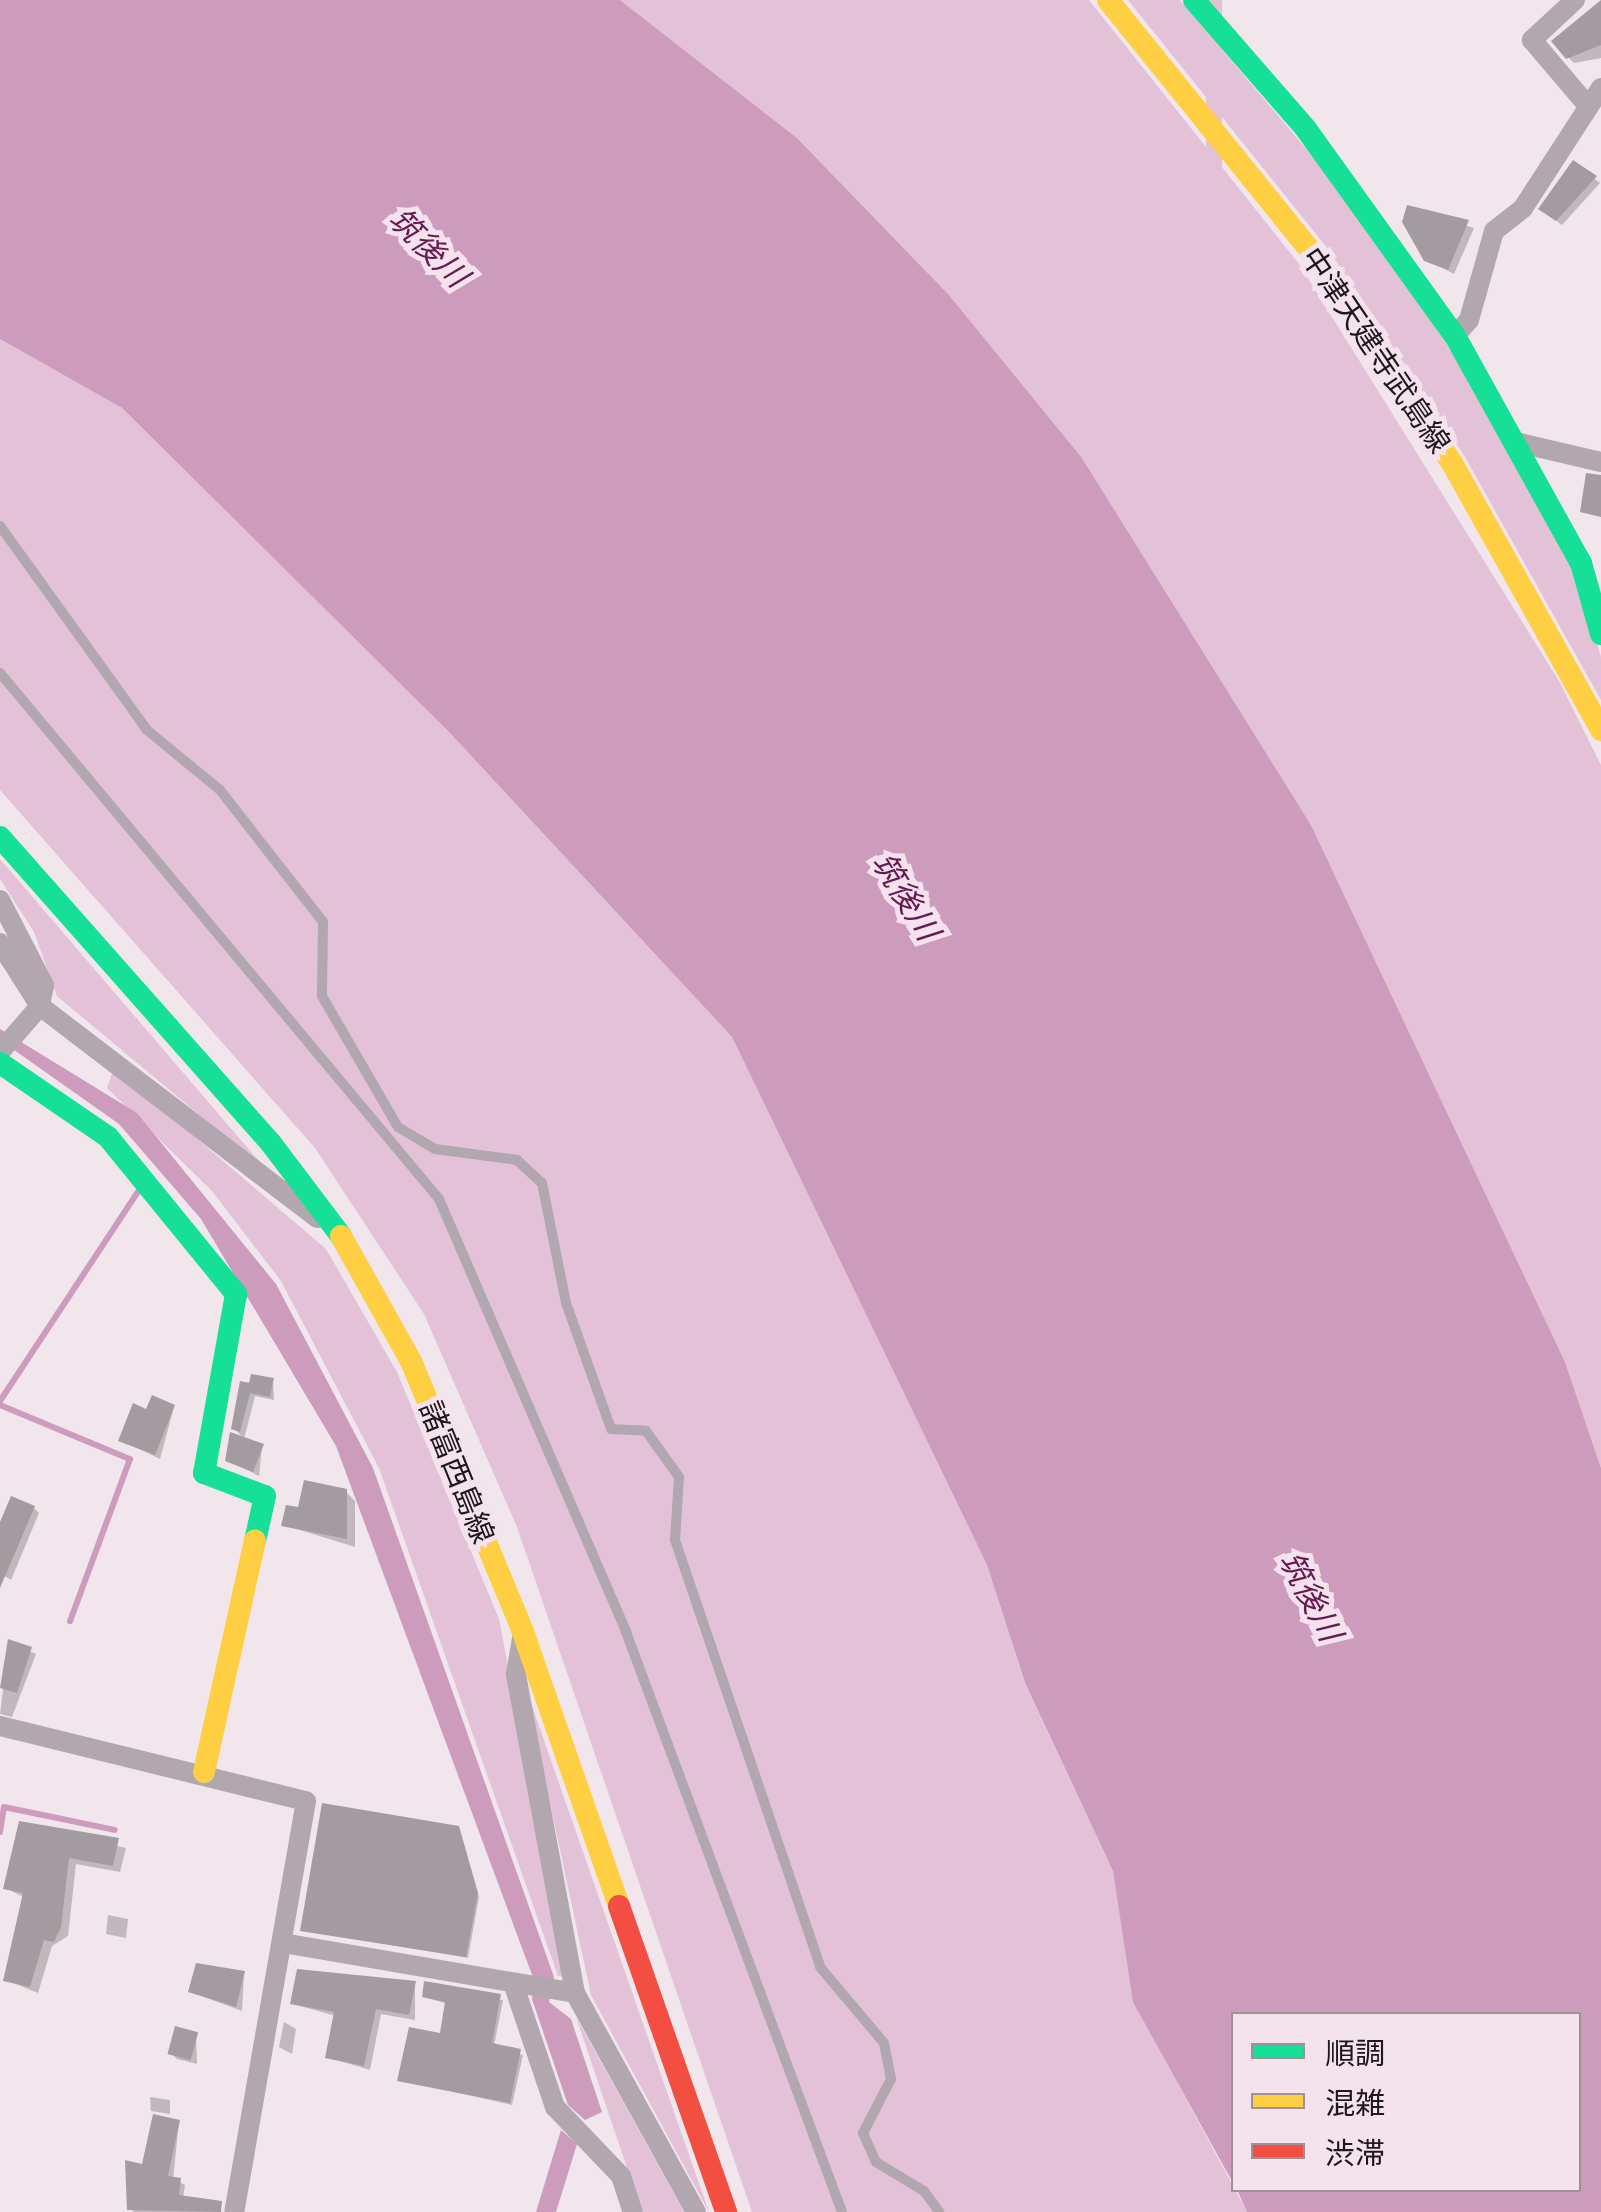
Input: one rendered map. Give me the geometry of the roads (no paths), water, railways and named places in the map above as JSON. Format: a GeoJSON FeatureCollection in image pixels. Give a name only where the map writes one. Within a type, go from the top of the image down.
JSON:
{"type":"FeatureCollection","features":[{"type":"Feature","properties":{"kind":"main road","name":"中津天建寺武島線"},"geometry":{"type":"LineString","coordinates":[[1108,0],[1318,260],[1452,463],[1601,730]]}},
{"type":"Feature","properties":{"kind":"main road"},"geometry":{"type":"LineString","coordinates":[[1194,0],[1306,129],[1455,336],[1520,444],[1581,563],[1601,634]]}},
{"type":"Feature","properties":{"kind":"main road","name":"諸富西島線"},"geometry":{"type":"LineString","coordinates":[[0,837],[340,1233],[411,1361],[523,1632],[726,2212]]}},
{"type":"Feature","properties":{"kind":"main road"},"geometry":{"type":"LineString","coordinates":[[0,1063],[108,1137],[236,1294],[204,1473],[265,1496],[204,1772]]}},
{"type":"Feature","properties":{"kind":"street"},"geometry":{"type":"LineString","coordinates":[[1575,0],[1532,40],[1588,106]]}},
{"type":"Feature","properties":{"kind":"street"},"geometry":{"type":"LineString","coordinates":[[1455,336],[1468,320],[1494,232],[1522,208],[1601,88]]}},
{"type":"Feature","properties":{"kind":"street"},"geometry":{"type":"LineString","coordinates":[[1520,444],[1601,462]]}},
{"type":"Feature","properties":{"kind":"street"},"geometry":{"type":"LineString","coordinates":[[0,900],[44,985],[40,1006],[0,1052]]}},
{"type":"Feature","properties":{"kind":"street"},"geometry":{"type":"LineString","coordinates":[[0,943],[40,1006],[340,1233]]}},
{"type":"Feature","properties":{"kind":"street"},"geometry":{"type":"LineString","coordinates":[[523,1632],[516,1674],[575,1993],[696,2212]]}},
{"type":"Feature","properties":{"kind":"street"},"geometry":{"type":"LineString","coordinates":[[0,1726],[204,1772],[306,1801],[234,2212]]}},
{"type":"Feature","properties":{"kind":"street"},"geometry":{"type":"LineString","coordinates":[[283,1943],[523,1988],[575,1993]]}},
{"type":"Feature","properties":{"kind":"street"},"geometry":{"type":"LineString","coordinates":[[523,1988],[555,2107],[621,2176],[633,2212]]}},
{"type":"Feature","properties":{"kind":"lane"},"geometry":{"type":"LineString","coordinates":[[0,526],[147,730],[220,790],[323,922],[322,996],[398,1126],[435,1149],[516,1160],[542,1183],[566,1304],[612,1429],[646,1431],[680,1478],[675,1540],[820,1966],[884,2042],[891,2079],[864,2133],[876,2162],[924,2192],[939,2212]]}},
{"type":"Feature","properties":{"kind":"lane"},"geometry":{"type":"LineString","coordinates":[[0,673],[439,1199],[626,1632],[842,2212]]}},
{"type":"Feature","properties":{"kind":"water","name":"筑後川"},"geometry":{"type":"Polygon","coordinates":[[[0,0],[620,0],[797,138],[949,295],[1082,458],[1311,825],[1565,1362],[1601,1468],[1601,2212],[1247,2212],[1238,2192],[1581,2192],[1581,2012],[1231,2012],[1231,2179],[1133,2002],[1113,1871],[1025,1683],[987,1565],[732,1037],[449,732],[122,408],[0,339],[0,0]]]}},
{"type":"Feature","properties":{"kind":"water"},"geometry":{"type":"Polygon","coordinates":[[[0,1029],[137,1113],[276,1284],[373,1468],[554,1977],[549,2002],[571,2019],[602,2112],[585,2120],[568,2105],[532,1999],[535,1983],[336,1446],[201,1219],[119,1124],[0,1040],[0,1029]]]}},
{"type":"Feature","properties":{"kind":"water"},"geometry":{"type":"Polygon","coordinates":[[[561,2130],[577,2144],[556,2212],[536,2212],[561,2130]]]}},
{"type":"Feature","properties":{"kind":"waterway"},"geometry":{"type":"LineString","coordinates":[[0,1401],[140,1189]]}},
{"type":"Feature","properties":{"kind":"waterway"},"geometry":{"type":"LineString","coordinates":[[0,1405],[130,1459],[70,1621]]}},
{"type":"Feature","properties":{"kind":"waterway"},"geometry":{"type":"LineString","coordinates":[[0,1832],[4,1807],[115,1830]]}}]}
